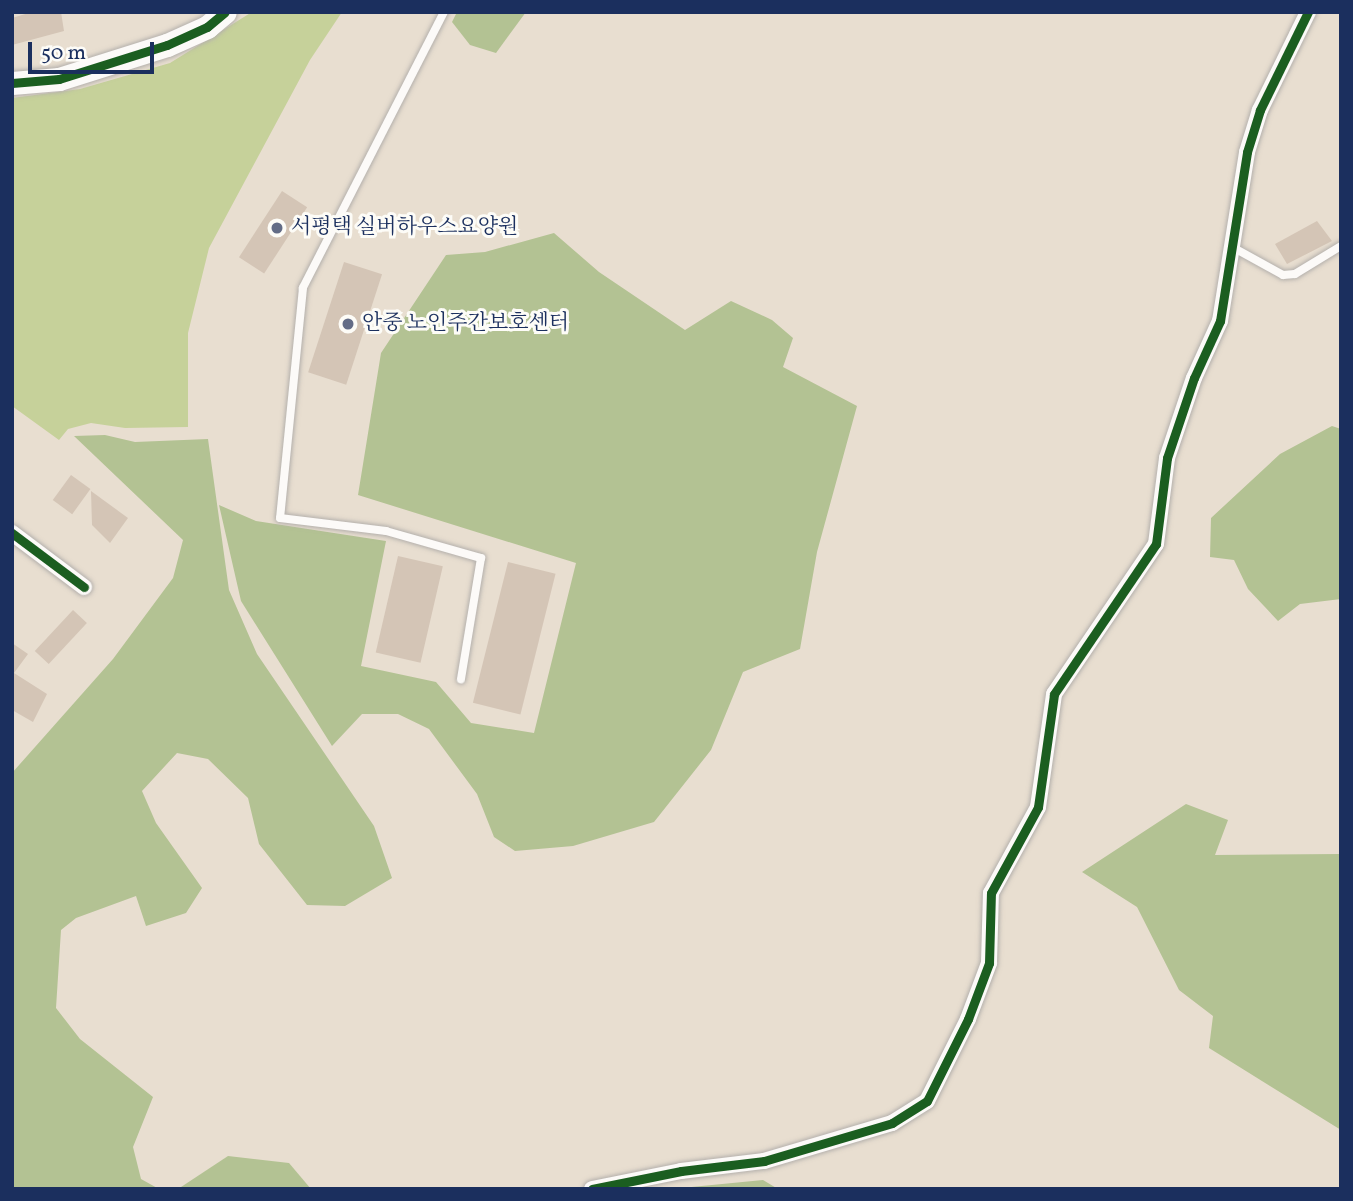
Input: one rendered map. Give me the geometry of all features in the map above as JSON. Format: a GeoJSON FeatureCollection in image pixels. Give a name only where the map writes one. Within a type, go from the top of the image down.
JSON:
{"type":"FeatureCollection","features":[{"type":"Feature","properties":{"kind":"street"},"geometry":{"type":"LineString","coordinates":[[12,83],[59,79],[167,45],[207,27],[225,12]]}},
{"type":"Feature","properties":{"kind":"street"},"geometry":{"type":"LineString","coordinates":[[592,1189],[681,1171],[764,1161],[892,1123],[927,1101],[968,1019],[989,963],[991,893],[1038,807],[1054,694],[1156,544],[1167,458],[1194,378],[1220,321],[1234,248],[1237,198],[1260,110],[1308,12]]}},
{"type":"Feature","properties":{"kind":"street"},"geometry":{"type":"LineString","coordinates":[[12,533],[84,587]]}},
{"type":"Feature","properties":{"kind":"lane"},"geometry":{"type":"LineString","coordinates":[[444,12],[303,288],[280,518],[386,531],[481,558],[461,679]]}},
{"type":"Feature","properties":{"kind":"lane"},"geometry":{"type":"LineString","coordinates":[[1234,248],[1283,275],[1295,274],[1341,246]]}},
{"type":"Feature","properties":{"kind":"green space"},"geometry":{"type":"Polygon","coordinates":[[[252,12],[342,12],[310,60],[209,248],[188,333],[188,427],[125,428],[91,423],[68,429],[59,440],[12,406],[12,98],[80,89],[170,63],[252,12]]]}},
{"type":"Feature","properties":{"kind":"green space"},"geometry":{"type":"Polygon","coordinates":[[[457,12],[526,12],[496,53],[470,45],[452,22],[457,12]]]}},
{"type":"Feature","properties":{"kind":"green space"},"geometry":{"type":"Polygon","coordinates":[[[554,233],[599,272],[685,330],[731,301],[772,320],[793,338],[783,367],[857,406],[817,552],[800,649],[743,672],[711,750],[654,822],[573,846],[515,851],[494,837],[477,794],[429,729],[398,714],[362,714],[332,746],[241,601],[219,505],[256,521],[386,541],[361,666],[436,682],[471,723],[534,733],[576,563],[358,495],[381,353],[446,255],[485,252],[554,233]]]}},
{"type":"Feature","properties":{"kind":"green space"},"geometry":{"type":"Polygon","coordinates":[[[1332,426],[1341,429],[1341,599],[1300,604],[1278,621],[1248,589],[1234,560],[1210,557],[1211,518],[1280,454],[1332,426]]]}},
{"type":"Feature","properties":{"kind":"green space"},"geometry":{"type":"Polygon","coordinates":[[[105,435],[135,442],[208,439],[229,590],[257,654],[374,826],[392,878],[345,906],[307,905],[259,844],[248,798],[208,759],[177,753],[142,791],[156,823],[202,888],[186,913],[146,926],[136,896],[76,918],[61,930],[56,1008],[80,1039],[153,1097],[133,1147],[141,1179],[159,1189],[12,1189],[12,773],[113,659],[173,578],[183,540],[74,436],[105,435]]]}},
{"type":"Feature","properties":{"kind":"green space"},"geometry":{"type":"Polygon","coordinates":[[[1186,804],[1228,820],[1215,855],[1341,854],[1341,1130],[1209,1048],[1213,1016],[1179,990],[1137,907],[1082,872],[1186,804]]]}},
{"type":"Feature","properties":{"kind":"green space"},"geometry":{"type":"Polygon","coordinates":[[[228,1156],[289,1163],[311,1189],[178,1189],[228,1156]]]}},
{"type":"Feature","properties":{"kind":"green space"},"geometry":{"type":"Polygon","coordinates":[[[763,1180],[778,1189],[671,1189],[763,1180]]]}},
{"type":"Feature","properties":{"kind":"building"},"geometry":{"type":"Polygon","coordinates":[[[32,12],[61,12],[64,31],[12,45],[12,18],[32,12]]]}},
{"type":"Feature","properties":{"kind":"building","name":"서평택 실버하우스요양원"},"geometry":{"type":"Polygon","coordinates":[[[282,191],[307,207],[264,274],[239,257],[282,191]]]}},
{"type":"Feature","properties":{"kind":"building"},"geometry":{"type":"Polygon","coordinates":[[[1317,221],[1332,241],[1287,264],[1275,244],[1317,221]]]}},
{"type":"Feature","properties":{"kind":"building","name":"안중 노인주간보호센터"},"geometry":{"type":"Polygon","coordinates":[[[344,262],[382,274],[346,385],[308,372],[344,262]]]}},
{"type":"Feature","properties":{"kind":"building"},"geometry":{"type":"Polygon","coordinates":[[[71,475],[90,489],[72,514],[53,500],[71,475]]]}},
{"type":"Feature","properties":{"kind":"building"},"geometry":{"type":"Polygon","coordinates":[[[91,491],[128,518],[110,543],[92,525],[91,491]]]}},
{"type":"Feature","properties":{"kind":"building"},"geometry":{"type":"Polygon","coordinates":[[[398,556],[443,566],[421,663],[376,652],[398,556]]]}},
{"type":"Feature","properties":{"kind":"building"},"geometry":{"type":"Polygon","coordinates":[[[508,562],[556,574],[520,715],[473,703],[508,562]]]}},
{"type":"Feature","properties":{"kind":"building"},"geometry":{"type":"Polygon","coordinates":[[[73,610],[87,623],[49,664],[35,651],[73,610]]]}},
{"type":"Feature","properties":{"kind":"building"},"geometry":{"type":"Polygon","coordinates":[[[12,643],[28,654],[14,673],[47,694],[33,722],[12,710],[12,643]]]}},
{"type":"Feature","properties":{"kind":"cycle path"},"geometry":{"type":"LineString","coordinates":[[12,83],[59,79],[167,45],[207,27],[225,12]]}},
{"type":"Feature","properties":{"kind":"cycle path"},"geometry":{"type":"LineString","coordinates":[[592,1189],[681,1171],[764,1161],[892,1123],[927,1101],[968,1019],[989,963],[991,893],[1038,807],[1054,694],[1156,544],[1167,458],[1194,378],[1220,321],[1247,152],[1260,110],[1308,12]]}},
{"type":"Feature","properties":{"kind":"cycle path"},"geometry":{"type":"LineString","coordinates":[[12,533],[84,587]]}},
{"type":"Feature","properties":{"kind":"place","name":"서평택 실버하우스요양원"},"geometry":{"type":"Point","coordinates":[277,228]}},
{"type":"Feature","properties":{"kind":"place","name":"안중 노인주간보호센터"},"geometry":{"type":"Point","coordinates":[348,324]}}]}
